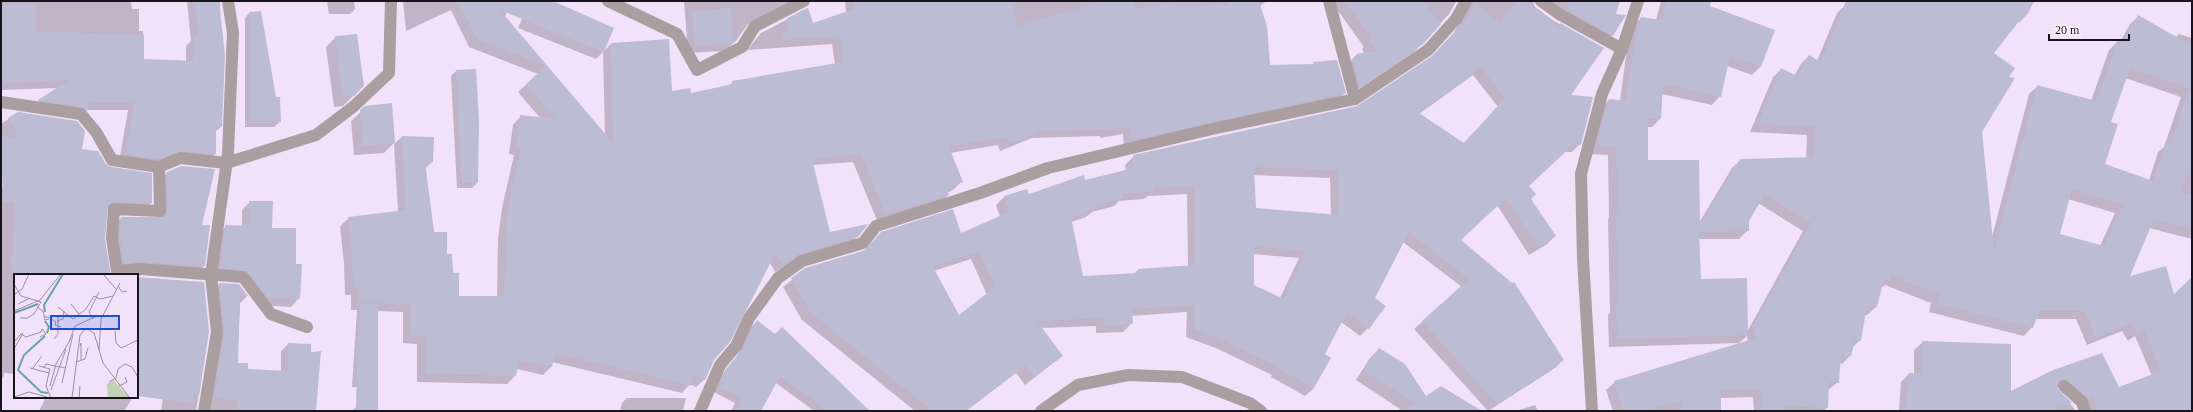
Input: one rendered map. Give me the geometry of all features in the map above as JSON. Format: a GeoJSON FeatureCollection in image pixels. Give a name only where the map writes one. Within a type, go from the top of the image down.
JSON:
{"type":"FeatureCollection","features":[{"type":"Feature","properties":{"kind":"street"},"geometry":{"type":"LineString","coordinates":[[204,411],[217,332],[211,275],[226,163],[233,33],[228,1]]}},
{"type":"Feature","properties":{"kind":"street"},"geometry":{"type":"LineString","coordinates":[[1,102],[81,114],[96,132],[112,160],[159,167],[180,158],[226,163],[316,135],[353,107],[389,73],[391,1]]}},
{"type":"Feature","properties":{"kind":"street"},"geometry":{"type":"LineString","coordinates":[[608,1],[677,34],[697,70],[742,47],[755,26],[804,1]]}},
{"type":"Feature","properties":{"kind":"street"},"geometry":{"type":"LineString","coordinates":[[1329,1],[1355,99]]}},
{"type":"Feature","properties":{"kind":"street"},"geometry":{"type":"LineString","coordinates":[[700,411],[720,365],[736,346],[749,318],[778,278],[802,261],[863,243],[876,226],[1048,168],[1212,129],[1355,99],[1428,50],[1456,20],[1466,1]]}},
{"type":"Feature","properties":{"kind":"street"},"geometry":{"type":"LineString","coordinates":[[1541,1],[1559,14],[1622,49]]}},
{"type":"Feature","properties":{"kind":"street"},"geometry":{"type":"LineString","coordinates":[[1592,411],[1583,258],[1581,174],[1602,94],[1622,49],[1638,1]]}},
{"type":"Feature","properties":{"kind":"street"},"geometry":{"type":"LineString","coordinates":[[159,167],[160,211],[114,208],[112,238],[117,271],[140,269],[243,277],[271,314],[307,327]]}},
{"type":"Feature","properties":{"kind":"street"},"geometry":{"type":"LineString","coordinates":[[1041,411],[1078,385],[1128,375],[1182,377],[1250,403],[1261,411]]}},
{"type":"Feature","properties":{"kind":"street"},"geometry":{"type":"LineString","coordinates":[[2064,386],[2082,402],[2085,411]]}},
{"type":"Feature","properties":{"kind":"building"},"geometry":{"type":"Polygon","coordinates":[[[195,1],[219,1],[225,55],[222,127],[216,127],[216,154],[180,151],[158,159],[126,154],[134,103],[89,103],[88,111],[82,107],[38,100],[69,80],[1,83],[1,5],[36,4],[36,31],[144,35],[144,59],[193,61],[193,37],[199,37],[195,1]]]}},
{"type":"Feature","properties":{"kind":"building"},"geometry":{"type":"Polygon","coordinates":[[[458,1],[553,1],[614,28],[604,52],[500,10],[613,143],[611,43],[669,39],[672,91],[690,88],[691,93],[733,84],[732,81],[843,62],[840,36],[784,40],[782,33],[790,30],[786,19],[801,11],[808,8],[813,23],[854,9],[853,1],[1011,1],[1018,26],[1102,1],[1133,1],[1135,9],[1177,3],[1178,6],[1229,5],[1228,1],[1259,1],[1267,26],[1270,65],[1314,64],[1313,62],[1337,60],[1346,93],[1132,140],[1131,127],[1108,130],[1041,131],[1009,144],[1006,137],[949,147],[963,182],[947,189],[949,195],[886,215],[861,154],[812,159],[830,232],[868,224],[859,236],[800,254],[783,265],[776,252],[730,342],[714,360],[705,380],[694,374],[691,386],[555,353],[552,367],[519,360],[516,376],[425,374],[425,336],[410,336],[411,305],[358,302],[359,288],[353,287],[352,255],[348,217],[406,210],[402,136],[434,137],[433,162],[425,162],[434,232],[447,232],[447,254],[452,254],[453,273],[459,273],[459,296],[504,296],[506,229],[510,199],[521,147],[516,147],[520,115],[557,119],[526,84],[546,66],[477,39],[458,1]]]}},
{"type":"Feature","properties":{"kind":"building"},"geometry":{"type":"Polygon","coordinates":[[[1345,1],[1423,1],[1441,24],[1423,44],[1360,87],[1352,59],[1357,59],[1357,54],[1376,51],[1369,40],[1372,38],[1345,1]]]}},
{"type":"Feature","properties":{"kind":"building"},"geometry":{"type":"Polygon","coordinates":[[[1518,1],[1526,1],[1559,28],[1560,23],[1604,48],[1571,95],[1593,97],[1581,145],[1574,144],[1529,186],[1536,194],[1531,199],[1556,236],[1538,247],[1506,198],[1461,240],[1512,283],[1514,282],[1564,360],[1497,404],[1422,321],[1469,279],[1409,232],[1375,298],[1386,306],[1369,329],[1347,312],[1325,354],[1331,358],[1314,388],[1278,368],[1279,367],[1194,329],[1195,305],[1132,309],[1133,324],[1104,326],[1103,318],[1037,321],[1063,356],[1034,377],[1025,365],[965,411],[933,411],[810,312],[791,278],[805,268],[866,250],[881,232],[953,209],[961,233],[1009,212],[1004,196],[1027,189],[1029,194],[1084,175],[1085,180],[1134,168],[1133,155],[1357,106],[1432,56],[1462,24],[1476,4],[1500,23],[1518,1]],[[1481,67],[1419,113],[1464,143],[1505,98],[1481,67]],[[1254,167],[1256,208],[1339,215],[1338,170],[1254,167]],[[1195,186],[1153,188],[1154,192],[1122,193],[1123,198],[1094,206],[1095,209],[1071,217],[1083,276],[1138,273],[1138,269],[1195,265],[1195,186]],[[1254,246],[1254,285],[1284,299],[1306,251],[1254,246]],[[979,251],[933,267],[959,315],[995,287],[979,251]]]}},
{"type":"Feature","properties":{"kind":"building"},"geometry":{"type":"Polygon","coordinates":[[[1569,1],[1620,1],[1616,14],[1626,15],[1613,36],[1566,9],[1569,1]]]}},
{"type":"Feature","properties":{"kind":"building"},"geometry":{"type":"Polygon","coordinates":[[[1667,1],[1711,1],[1710,6],[1775,30],[1761,67],[1730,56],[1721,97],[1663,84],[1661,119],[1648,119],[1648,160],[1699,160],[1700,225],[1740,159],[1814,157],[1815,127],[1758,124],[1781,68],[1797,76],[1809,55],[1821,62],[1846,1],[2035,1],[1994,53],[2015,68],[2009,77],[2015,78],[1982,132],[1994,250],[2037,85],[2096,101],[2118,40],[2122,42],[2138,15],[2192,46],[2192,89],[2130,68],[2111,122],[2118,124],[2105,164],[2153,181],[2166,143],[2170,144],[2189,89],[2192,90],[2192,162],[2181,193],[2192,196],[2192,229],[2154,219],[2130,276],[2166,266],[2174,294],[2192,277],[2192,411],[2098,411],[2093,396],[2088,398],[2065,379],[2058,381],[2057,388],[2072,403],[2050,411],[1906,411],[1909,373],[1921,374],[1922,341],[2011,344],[2011,391],[2053,370],[2102,353],[2119,387],[2161,371],[2144,329],[2137,333],[2131,323],[2096,338],[2085,311],[2039,311],[2033,328],[1937,304],[1939,294],[1891,276],[1890,281],[1884,279],[1877,307],[1867,305],[1861,341],[1855,340],[1851,356],[1841,354],[1839,383],[1829,382],[1828,408],[1784,406],[1784,411],[1762,411],[1761,389],[1721,390],[1721,411],[1681,411],[1681,401],[1645,411],[1623,411],[1614,381],[1756,338],[1754,324],[1811,223],[1765,194],[1749,221],[1749,231],[1699,232],[1701,279],[1747,278],[1748,335],[1617,339],[1616,305],[1618,305],[1616,211],[1618,211],[1616,147],[1596,146],[1609,99],[1626,101],[1636,31],[1641,17],[1662,20],[1667,1]],[[2072,189],[2060,234],[2104,246],[2123,205],[2072,189]]]}},
{"type":"Feature","properties":{"kind":"building"},"geometry":{"type":"Polygon","coordinates":[[[731,8],[733,43],[695,46],[692,11],[731,8]]]}},
{"type":"Feature","properties":{"kind":"building"},"geometry":{"type":"Polygon","coordinates":[[[261,11],[276,97],[280,97],[281,122],[249,122],[249,12],[261,11]]]}},
{"type":"Feature","properties":{"kind":"building"},"geometry":{"type":"Polygon","coordinates":[[[357,34],[364,86],[354,96],[343,97],[335,36],[357,34]]]}},
{"type":"Feature","properties":{"kind":"building"},"geometry":{"type":"Polygon","coordinates":[[[476,69],[479,121],[478,183],[462,183],[456,70],[476,69]]]}},
{"type":"Feature","properties":{"kind":"building"},"geometry":{"type":"Polygon","coordinates":[[[392,103],[395,143],[363,146],[360,110],[365,106],[392,103]]]}},
{"type":"Feature","properties":{"kind":"building"},"geometry":{"type":"Polygon","coordinates":[[[18,112],[77,121],[85,131],[82,149],[98,151],[106,164],[111,167],[152,173],[152,203],[114,202],[108,205],[105,239],[111,274],[14,275],[10,256],[13,256],[15,202],[3,202],[1,136],[19,138],[8,118],[18,112]]]}},
{"type":"Feature","properties":{"kind":"building"},"geometry":{"type":"Polygon","coordinates":[[[181,166],[215,169],[202,225],[210,225],[205,266],[141,262],[123,263],[120,238],[121,217],[164,217],[168,211],[167,172],[181,166]]]}},
{"type":"Feature","properties":{"kind":"building"},"geometry":{"type":"Polygon","coordinates":[[[249,201],[273,201],[272,228],[296,228],[296,264],[302,264],[300,299],[267,297],[247,271],[220,268],[225,225],[249,226],[249,201]]]}},
{"type":"Feature","properties":{"kind":"building"},"geometry":{"type":"Polygon","coordinates":[[[138,277],[204,282],[209,332],[199,396],[194,395],[193,403],[138,396],[138,277]]]}},
{"type":"Feature","properties":{"kind":"building"},"geometry":{"type":"Polygon","coordinates":[[[219,283],[239,284],[248,296],[240,295],[238,363],[248,363],[248,369],[288,371],[288,343],[311,344],[311,352],[321,351],[316,411],[238,411],[237,401],[214,398],[224,333],[219,283]]]}},
{"type":"Feature","properties":{"kind":"building"},"geometry":{"type":"Polygon","coordinates":[[[361,303],[378,304],[378,411],[356,411],[357,349],[361,303]]]}},
{"type":"Feature","properties":{"kind":"building"},"geometry":{"type":"Polygon","coordinates":[[[757,320],[775,334],[782,327],[870,411],[827,411],[780,376],[761,411],[737,411],[742,398],[719,387],[726,369],[743,349],[757,320]]]}},
{"type":"Feature","properties":{"kind":"building"},"geometry":{"type":"Polygon","coordinates":[[[1379,348],[1405,364],[1426,396],[1441,386],[1482,411],[1402,411],[1414,403],[1364,371],[1379,348]]]}}]}
